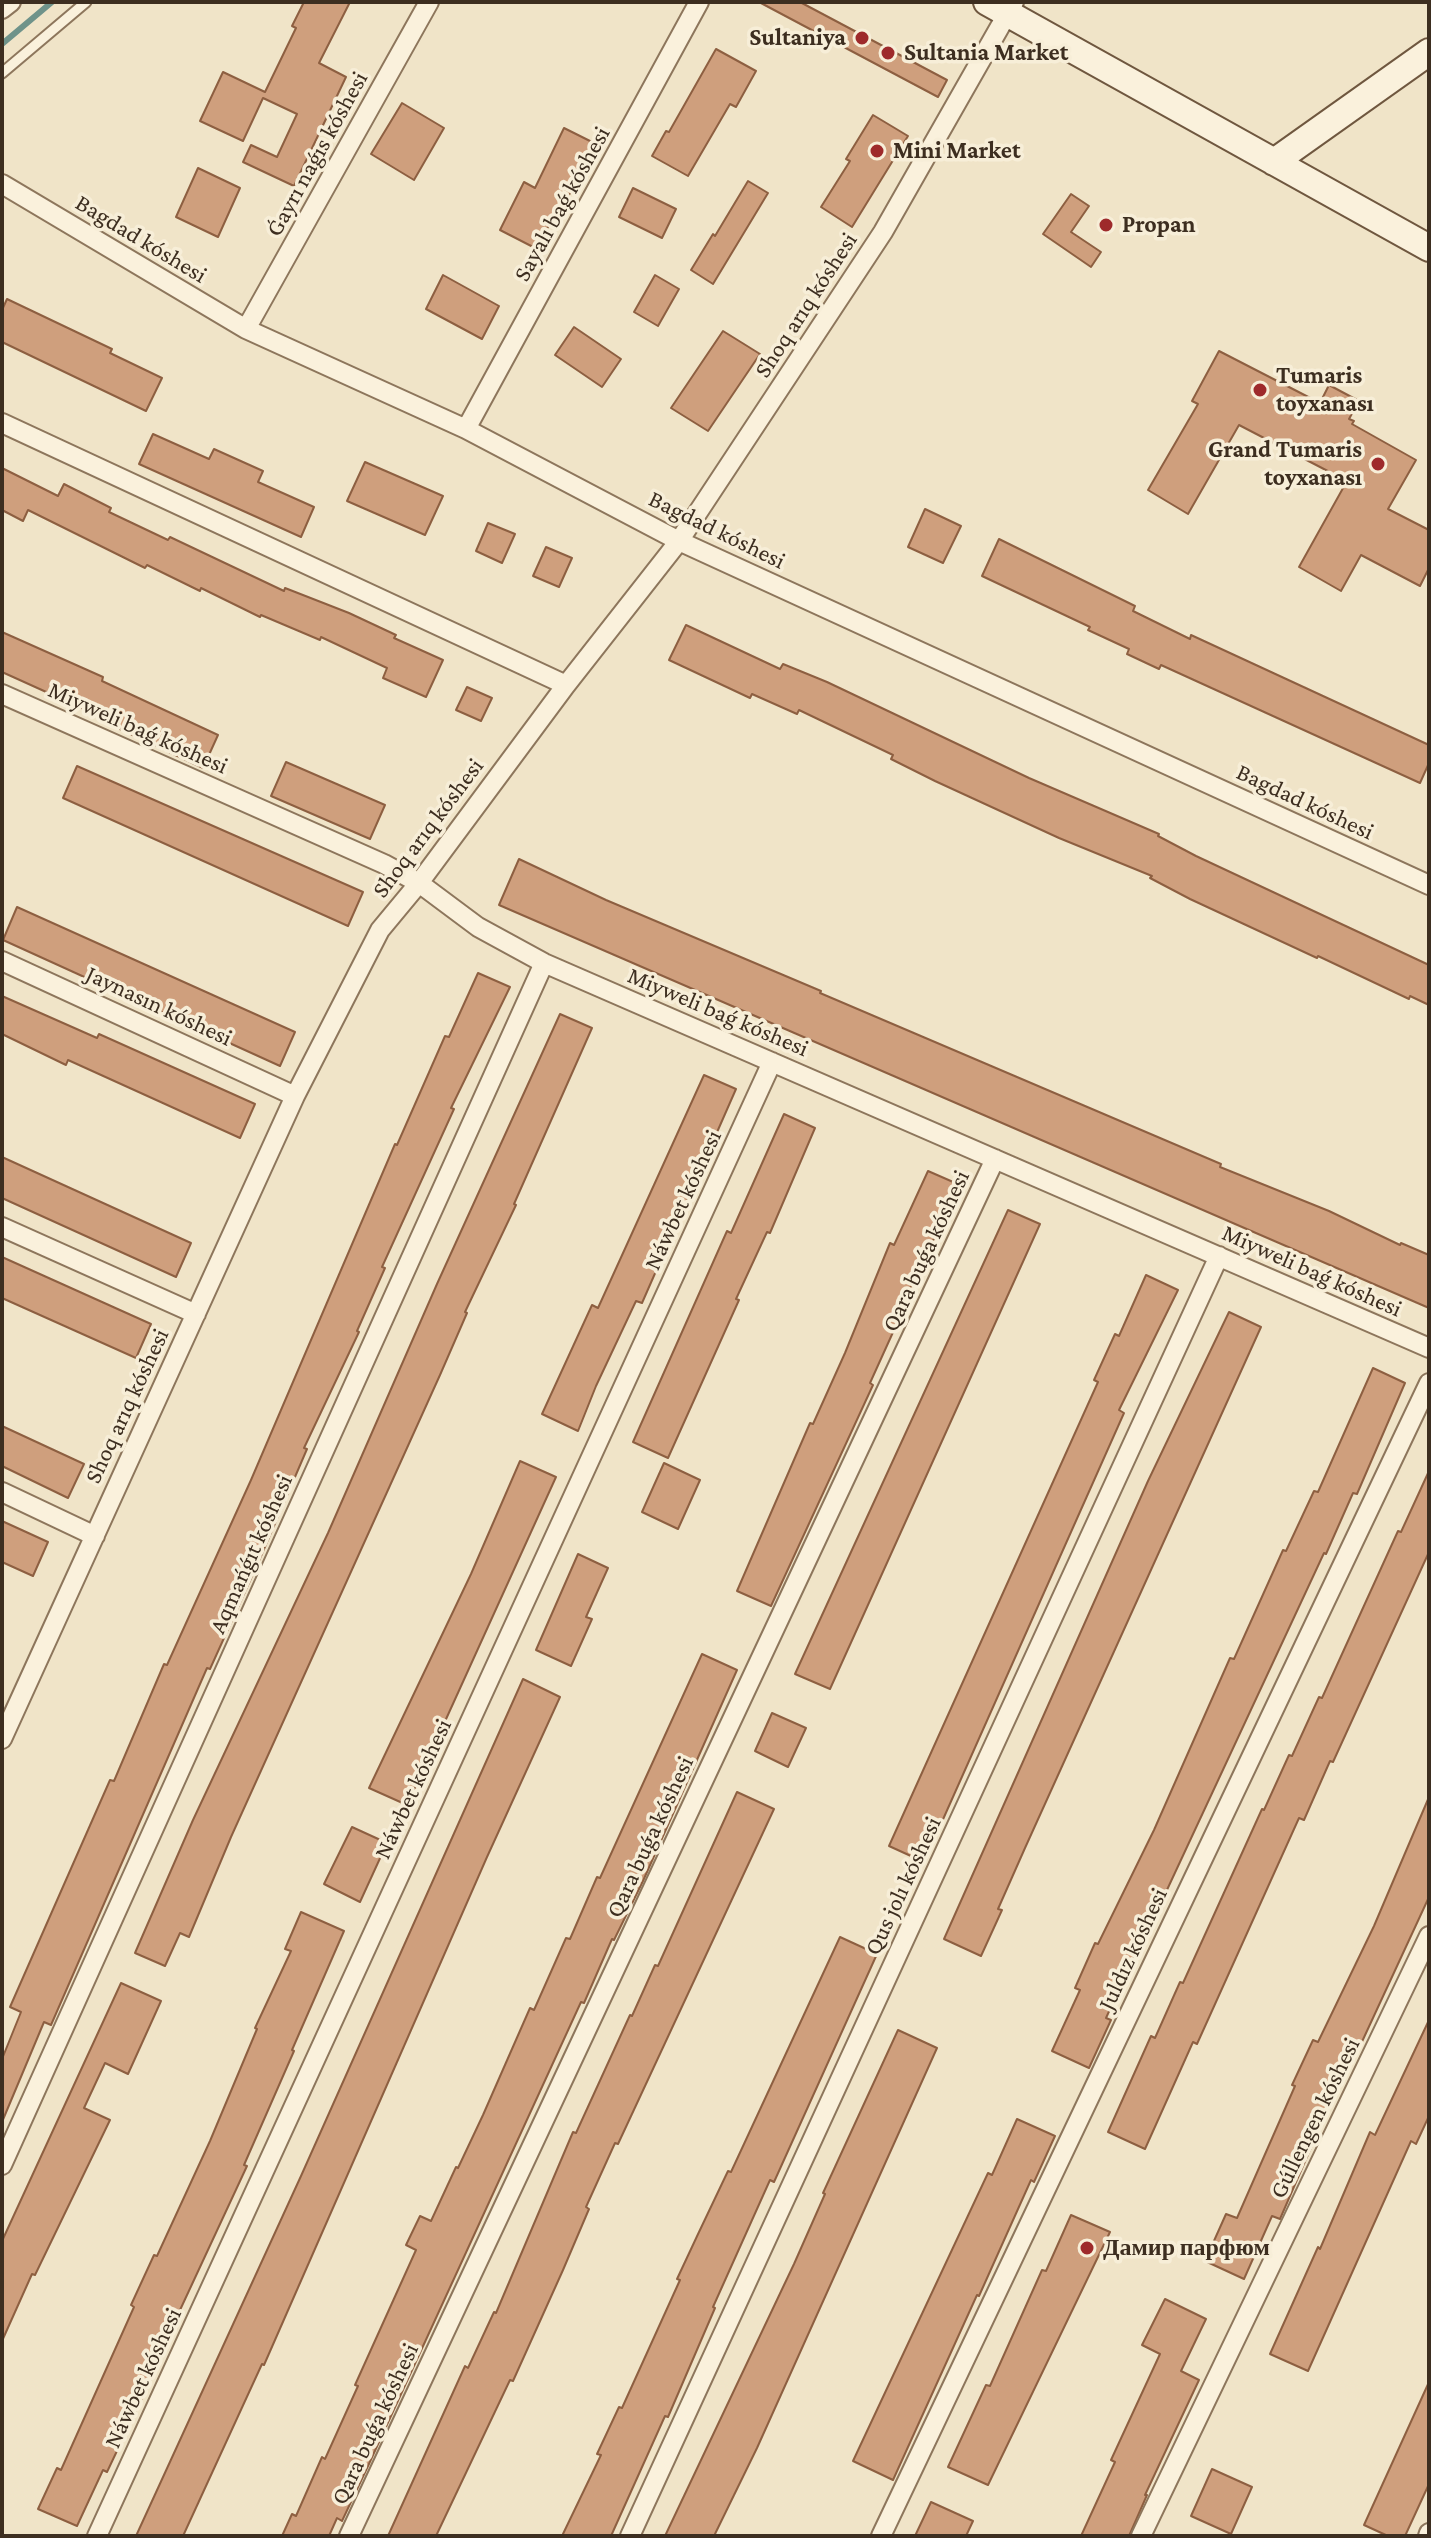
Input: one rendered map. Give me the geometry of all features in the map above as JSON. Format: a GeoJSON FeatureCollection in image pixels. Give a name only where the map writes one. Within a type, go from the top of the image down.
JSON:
{"type":"FeatureCollection","features":[{"type":"Feature","properties":{"kind":"main road"},"geometry":{"type":"LineString","coordinates":[[1002,6],[1429,248]]}},
{"type":"Feature","properties":{"kind":"main road"},"geometry":{"type":"LineString","coordinates":[[1274,162],[1429,52]]}},
{"type":"Feature","properties":{"kind":"street"},"geometry":{"type":"LineString","coordinates":[[2,9],[11,2]]}},
{"type":"Feature","properties":{"kind":"street","name":"Ǵayrı naǵıs kóshesi"},"geometry":{"type":"LineString","coordinates":[[246,329],[429,2]]}},
{"type":"Feature","properties":{"kind":"street","name":"Sayalı baǵ kóshesi"},"geometry":{"type":"LineString","coordinates":[[466,429],[699,2]]}},
{"type":"Feature","properties":{"kind":"street","name":"Shoq arıq kóshesi"},"geometry":{"type":"LineString","coordinates":[[2,1739],[295,1096],[380,930],[679,541],[883,232],[1002,6]]}},
{"type":"Feature","properties":{"kind":"street","name":"Bagdad kóshesi"},"geometry":{"type":"LineString","coordinates":[[2,184],[246,329],[466,429],[679,541],[1429,885]]}},
{"type":"Feature","properties":{"kind":"street"},"geometry":{"type":"LineString","coordinates":[[2,423],[566,685]]}},
{"type":"Feature","properties":{"kind":"street","name":"Miyweli baǵ kóshesi"},"geometry":{"type":"LineString","coordinates":[[2,694],[384,864],[419,883],[478,927],[544,963],[1429,1348]]}},
{"type":"Feature","properties":{"kind":"street","name":"Jaynasın kóshesi"},"geometry":{"type":"LineString","coordinates":[[2,961],[295,1096]]}},
{"type":"Feature","properties":{"kind":"street","name":"Aqmańǵıt kóshesi"},"geometry":{"type":"LineString","coordinates":[[2,2165],[544,963]]}},
{"type":"Feature","properties":{"kind":"street","name":"Náwbet kóshesi"},"geometry":{"type":"LineString","coordinates":[[97,2536],[772,1062]]}},
{"type":"Feature","properties":{"kind":"street","name":"Qara buǵa kóshesi"},"geometry":{"type":"LineString","coordinates":[[349,2536],[995,1159]]}},
{"type":"Feature","properties":{"kind":"street"},"geometry":{"type":"LineString","coordinates":[[2,1227],[196,1314]]}},
{"type":"Feature","properties":{"kind":"street","name":"Qus jolı kóshesi"},"geometry":{"type":"LineString","coordinates":[[630,2536],[1219,1256]]}},
{"type":"Feature","properties":{"kind":"street","name":"Juldız kóshesi"},"geometry":{"type":"LineString","coordinates":[[881,2536],[1429,1383]]}},
{"type":"Feature","properties":{"kind":"street"},"geometry":{"type":"LineString","coordinates":[[2,1492],[95,1536]]}},
{"type":"Feature","properties":{"kind":"street","name":"Gúllengen kóshesi"},"geometry":{"type":"LineString","coordinates":[[1141,2536],[1429,1936]]}},
{"type":"Feature","properties":{"kind":"lane"},"geometry":{"type":"LineString","coordinates":[[2,73],[86,2]]}},
{"type":"Feature","properties":{"kind":"building"},"geometry":{"type":"Polygon","coordinates":[[[304,2],[350,2],[319,63],[346,77],[294,186],[243,162],[251,145],[277,157],[297,114],[263,98],[243,141],[200,121],[223,72],[265,92],[296,28],[292,26],[304,2]]]}},
{"type":"Feature","properties":{"kind":"building"},"geometry":{"type":"Polygon","coordinates":[[[759,2],[800,2],[947,80],[938,97],[759,2]]]}},
{"type":"Feature","properties":{"kind":"building"},"geometry":{"type":"Polygon","coordinates":[[[716,49],[756,71],[736,107],[730,104],[688,176],[652,156],[716,49]]]}},
{"type":"Feature","properties":{"kind":"building"},"geometry":{"type":"Polygon","coordinates":[[[402,103],[444,128],[414,180],[371,154],[402,103]]]}},
{"type":"Feature","properties":{"kind":"building"},"geometry":{"type":"Polygon","coordinates":[[[873,115],[908,136],[852,227],[821,207],[850,161],[846,159],[873,115]]]}},
{"type":"Feature","properties":{"kind":"building"},"geometry":{"type":"Polygon","coordinates":[[[564,128],[594,143],[569,195],[565,193],[537,249],[500,230],[524,182],[535,188],[564,128]]]}},
{"type":"Feature","properties":{"kind":"building"},"geometry":{"type":"Polygon","coordinates":[[[198,168],[240,188],[218,237],[176,217],[198,168]]]}},
{"type":"Feature","properties":{"kind":"building"},"geometry":{"type":"Polygon","coordinates":[[[748,181],[768,193],[713,284],[691,270],[748,181]]]}},
{"type":"Feature","properties":{"kind":"building"},"geometry":{"type":"Polygon","coordinates":[[[633,188],[676,209],[662,238],[619,217],[633,188]]]}},
{"type":"Feature","properties":{"kind":"building"},"geometry":{"type":"Polygon","coordinates":[[[1071,194],[1089,206],[1071,232],[1101,252],[1091,267],[1043,234],[1071,194]]]}},
{"type":"Feature","properties":{"kind":"building"},"geometry":{"type":"Polygon","coordinates":[[[443,275],[499,306],[482,339],[426,309],[443,275]]]}},
{"type":"Feature","properties":{"kind":"building"},"geometry":{"type":"Polygon","coordinates":[[[655,275],[679,289],[658,326],[634,312],[655,275]]]}},
{"type":"Feature","properties":{"kind":"building"},"geometry":{"type":"Polygon","coordinates":[[[7,299],[112,349],[110,353],[162,378],[146,411],[2,342],[2,310],[7,299]]]}},
{"type":"Feature","properties":{"kind":"building"},"geometry":{"type":"Polygon","coordinates":[[[574,327],[621,359],[602,387],[555,355],[574,327]]]}},
{"type":"Feature","properties":{"kind":"building"},"geometry":{"type":"Polygon","coordinates":[[[723,331],[760,354],[708,431],[671,408],[723,331]]]}},
{"type":"Feature","properties":{"kind":"building"},"geometry":{"type":"Polygon","coordinates":[[[1219,351],[1320,403],[1329,385],[1359,401],[1349,419],[1354,421],[1352,424],[1416,460],[1388,509],[1429,530],[1429,568],[1420,586],[1361,555],[1341,591],[1299,567],[1347,481],[1239,425],[1188,514],[1148,490],[1198,404],[1192,401],[1219,351]]]}},
{"type":"Feature","properties":{"kind":"building"},"geometry":{"type":"Polygon","coordinates":[[[153,434],[209,459],[214,449],[263,471],[258,482],[314,507],[301,537],[139,464],[153,434]]]}},
{"type":"Feature","properties":{"kind":"building"},"geometry":{"type":"Polygon","coordinates":[[[365,462],[443,496],[425,535],[347,501],[365,462]]]}},
{"type":"Feature","properties":{"kind":"building"},"geometry":{"type":"Polygon","coordinates":[[[2,468],[58,496],[64,484],[111,508],[109,512],[168,540],[170,537],[284,591],[285,588],[349,613],[443,660],[426,697],[383,678],[387,668],[321,637],[320,640],[260,617],[201,588],[200,591],[147,565],[145,568],[28,510],[23,521],[2,510],[2,468]]]}},
{"type":"Feature","properties":{"kind":"building"},"geometry":{"type":"Polygon","coordinates":[[[925,509],[961,526],[943,563],[908,547],[925,509]]]}},
{"type":"Feature","properties":{"kind":"building"},"geometry":{"type":"Polygon","coordinates":[[[488,523],[515,534],[502,563],[476,551],[488,523]]]}},
{"type":"Feature","properties":{"kind":"building"},"geometry":{"type":"Polygon","coordinates":[[[999,539],[1135,606],[1133,611],[1190,639],[1191,635],[1429,745],[1429,763],[1420,783],[1161,665],[1159,669],[1127,654],[1129,649],[1088,630],[1090,627],[982,576],[999,539]]]}},
{"type":"Feature","properties":{"kind":"building"},"geometry":{"type":"Polygon","coordinates":[[[546,547],[572,558],[559,587],[533,576],[546,547]]]}},
{"type":"Feature","properties":{"kind":"building"},"geometry":{"type":"Polygon","coordinates":[[[686,625],[780,669],[783,664],[827,682],[1029,778],[1159,834],[1196,856],[1429,965],[1429,1005],[1317,958],[1190,899],[1150,878],[1152,876],[1059,838],[935,781],[891,759],[893,755],[799,710],[797,714],[752,694],[750,698],[669,660],[686,625]]]}},
{"type":"Feature","properties":{"kind":"building"},"geometry":{"type":"Polygon","coordinates":[[[2,632],[103,677],[102,681],[218,735],[203,768],[105,722],[106,719],[2,672],[2,632]]]}},
{"type":"Feature","properties":{"kind":"building"},"geometry":{"type":"Polygon","coordinates":[[[467,687],[492,698],[481,721],[456,710],[467,687]]]}},
{"type":"Feature","properties":{"kind":"building"},"geometry":{"type":"Polygon","coordinates":[[[286,762],[385,805],[370,839],[271,796],[286,762]]]}},
{"type":"Feature","properties":{"kind":"building"},"geometry":{"type":"Polygon","coordinates":[[[77,766],[363,892],[348,926],[63,798],[77,766]]]}},
{"type":"Feature","properties":{"kind":"building"},"geometry":{"type":"Polygon","coordinates":[[[519,859],[606,900],[1429,1255],[1429,1308],[499,905],[519,859]]]}},
{"type":"Feature","properties":{"kind":"building"},"geometry":{"type":"Polygon","coordinates":[[[17,907],[295,1032],[280,1066],[3,940],[17,907]]]}},
{"type":"Feature","properties":{"kind":"building"},"geometry":{"type":"Polygon","coordinates":[[[478,973],[510,987],[451,1108],[454,1109],[382,1267],[385,1268],[359,1332],[304,1448],[307,1449],[258,1563],[210,1669],[207,1668],[51,2025],[44,2022],[2,2122],[2,2059],[21,2012],[10,2007],[110,1780],[114,1781],[164,1664],[167,1665],[251,1480],[395,1144],[478,973]]]}},
{"type":"Feature","properties":{"kind":"building"},"geometry":{"type":"Polygon","coordinates":[[[2,996],[97,1038],[99,1034],[255,1104],[240,1138],[68,1060],[66,1065],[2,1034],[2,996]]]}},
{"type":"Feature","properties":{"kind":"building"},"geometry":{"type":"Polygon","coordinates":[[[560,1014],[592,1028],[189,1937],[180,1933],[165,1966],[135,1953],[193,1820],[328,1533],[560,1014]]]}},
{"type":"Feature","properties":{"kind":"building"},"geometry":{"type":"Polygon","coordinates":[[[704,1075],[736,1089],[642,1303],[636,1301],[578,1431],[542,1414],[592,1305],[598,1308],[704,1075]]]}},
{"type":"Feature","properties":{"kind":"building"},"geometry":{"type":"Polygon","coordinates":[[[784,1114],[815,1128],[770,1233],[767,1232],[736,1299],[739,1300],[668,1458],[633,1442],[727,1231],[731,1233],[784,1114]]]}},
{"type":"Feature","properties":{"kind":"building"},"geometry":{"type":"Polygon","coordinates":[[[2,1157],[191,1243],[176,1277],[2,1198],[2,1157]]]}},
{"type":"Feature","properties":{"kind":"building"},"geometry":{"type":"Polygon","coordinates":[[[928,1171],[960,1185],[896,1317],[899,1319],[870,1383],[873,1385],[771,1606],[737,1591],[810,1423],[813,1424],[845,1353],[890,1243],[894,1245],[928,1171]]]}},
{"type":"Feature","properties":{"kind":"building"},"geometry":{"type":"Polygon","coordinates":[[[1008,1210],[1040,1224],[830,1689],[795,1674],[1008,1210]]]}},
{"type":"Feature","properties":{"kind":"building"},"geometry":{"type":"Polygon","coordinates":[[[2,1257],[151,1324],[136,1358],[2,1298],[2,1257]]]}},
{"type":"Feature","properties":{"kind":"building"},"geometry":{"type":"Polygon","coordinates":[[[1146,1275],[1178,1290],[1119,1410],[1124,1413],[924,1862],[889,1846],[1098,1382],[1094,1380],[1115,1334],[1119,1336],[1146,1275]]]}},
{"type":"Feature","properties":{"kind":"building"},"geometry":{"type":"Polygon","coordinates":[[[1229,1312],[1261,1327],[1025,1848],[981,1956],[944,1939],[1148,1481],[1229,1312]]]}},
{"type":"Feature","properties":{"kind":"building"},"geometry":{"type":"Polygon","coordinates":[[[1373,1368],[1405,1383],[1357,1494],[1353,1493],[1324,1553],[1138,1948],[1106,2018],[1111,2020],[1089,2068],[1052,2051],[1080,1990],[1075,1988],[1154,1830],[1230,1658],[1234,1659],[1283,1550],[1286,1551],[1314,1491],[1318,1492],[1373,1368]]]}},
{"type":"Feature","properties":{"kind":"building"},"geometry":{"type":"Polygon","coordinates":[[[2,1426],[84,1464],[68,1498],[2,1466],[2,1426]]]}},
{"type":"Feature","properties":{"kind":"building"},"geometry":{"type":"Polygon","coordinates":[[[520,1461],[556,1477],[407,1805],[369,1788],[471,1574],[520,1461]]]}},
{"type":"Feature","properties":{"kind":"building"},"geometry":{"type":"Polygon","coordinates":[[[664,1463],[700,1480],[678,1529],[642,1512],[664,1463]]]}},
{"type":"Feature","properties":{"kind":"building"},"geometry":{"type":"Polygon","coordinates":[[[1429,1471],[1429,1552],[1333,1762],[1330,1761],[1304,1820],[1299,1818],[1197,2044],[1193,2042],[1145,2149],[1108,2132],[1151,2036],[1155,2038],[1180,1982],[1183,1983],[1262,1809],[1289,1755],[1292,1756],[1319,1697],[1322,1698],[1398,1531],[1401,1532],[1429,1471]]]}},
{"type":"Feature","properties":{"kind":"building"},"geometry":{"type":"Polygon","coordinates":[[[2,1521],[48,1542],[33,1576],[2,1562],[2,1521]]]}},
{"type":"Feature","properties":{"kind":"building"},"geometry":{"type":"Polygon","coordinates":[[[578,1554],[608,1568],[586,1617],[592,1619],[571,1666],[536,1650],[578,1554]]]}},
{"type":"Feature","properties":{"kind":"building"},"geometry":{"type":"Polygon","coordinates":[[[702,1654],[737,1670],[643,1881],[612,1939],[584,2003],[581,2002],[342,2521],[337,2518],[329,2536],[282,2536],[292,2514],[296,2516],[322,2457],[325,2459],[416,2250],[406,2245],[420,2216],[431,2221],[458,2168],[530,2008],[534,2010],[566,1938],[570,1939],[597,1877],[600,1878],[702,1654]]]}},
{"type":"Feature","properties":{"kind":"building"},"geometry":{"type":"Polygon","coordinates":[[[523,1679],[560,1697],[264,2365],[183,2536],[136,2536],[301,2176],[523,1679]]]}},
{"type":"Feature","properties":{"kind":"building"},"geometry":{"type":"Polygon","coordinates":[[[772,1713],[806,1728],[788,1767],[755,1751],[772,1713]]]}},
{"type":"Feature","properties":{"kind":"building"},"geometry":{"type":"Polygon","coordinates":[[[737,1792],[774,1809],[618,2144],[615,2143],[513,2381],[510,2380],[436,2536],[388,2536],[465,2366],[468,2368],[496,2313],[573,2132],[576,2133],[655,1965],[658,1966],[737,1792]]]}},
{"type":"Feature","properties":{"kind":"building"},"geometry":{"type":"Polygon","coordinates":[[[1429,1797],[1429,1897],[1360,2046],[1356,2044],[1280,2219],[1272,2216],[1244,2279],[1205,2261],[1226,2214],[1237,2218],[1295,2086],[1292,2085],[1313,2040],[1318,2042],[1374,1926],[1429,1797]]]}},
{"type":"Feature","properties":{"kind":"building"},"geometry":{"type":"Polygon","coordinates":[[[352,1827],[387,1843],[360,1902],[324,1884],[352,1827]]]}},
{"type":"Feature","properties":{"kind":"building"},"geometry":{"type":"Polygon","coordinates":[[[301,1912],[344,1931],[244,2165],[247,2166],[167,2338],[170,2339],[107,2472],[103,2470],[77,2526],[38,2509],[57,2468],[61,2470],[134,2307],[131,2305],[210,2141],[255,2028],[291,1951],[285,1949],[301,1912]]]}},
{"type":"Feature","properties":{"kind":"building"},"geometry":{"type":"Polygon","coordinates":[[[840,1937],[877,1954],[774,2182],[770,2180],[668,2417],[665,2416],[611,2536],[562,2536],[601,2455],[597,2454],[619,2407],[622,2408],[680,2280],[677,2279],[728,2171],[731,2172],[840,1937]]]}},
{"type":"Feature","properties":{"kind":"building"},"geometry":{"type":"Polygon","coordinates":[[[121,1983],[161,2001],[128,2074],[105,2063],[84,2108],[110,2120],[35,2275],[32,2274],[2,2341],[2,2241],[121,1983]]]}},
{"type":"Feature","properties":{"kind":"building"},"geometry":{"type":"Polygon","coordinates":[[[1429,2020],[1429,2116],[1416,2144],[1411,2141],[1308,2371],[1270,2354],[1318,2247],[1320,2249],[1370,2132],[1375,2135],[1429,2020]]]}},
{"type":"Feature","properties":{"kind":"building"},"geometry":{"type":"Polygon","coordinates":[[[898,2030],[937,2048],[757,2448],[714,2536],[665,2536],[794,2264],[898,2030]]]}},
{"type":"Feature","properties":{"kind":"building"},"geometry":{"type":"Polygon","coordinates":[[[1017,2119],[1055,2136],[1034,2182],[1031,2180],[893,2480],[853,2461],[988,2173],[992,2175],[1017,2119]]]}},
{"type":"Feature","properties":{"kind":"building"},"geometry":{"type":"Polygon","coordinates":[[[1071,2215],[1110,2232],[988,2485],[948,2467],[1071,2215]]]}},
{"type":"Feature","properties":{"kind":"building"},"geometry":{"type":"Polygon","coordinates":[[[1165,2299],[1206,2319],[1181,2371],[1199,2380],[1129,2536],[1081,2536],[1115,2462],[1111,2460],[1160,2354],[1142,2345],[1165,2299]]]}},
{"type":"Feature","properties":{"kind":"building"},"geometry":{"type":"Polygon","coordinates":[[[1429,2382],[1429,2484],[1405,2536],[1388,2536],[1364,2525],[1429,2382]]]}},
{"type":"Feature","properties":{"kind":"building"},"geometry":{"type":"Polygon","coordinates":[[[1212,2469],[1252,2487],[1231,2534],[1191,2516],[1212,2469]]]}},
{"type":"Feature","properties":{"kind":"building"},"geometry":{"type":"Polygon","coordinates":[[[931,2502],[973,2521],[966,2536],[915,2536],[931,2502]]]}},
{"type":"Feature","properties":{"kind":"waterway"},"geometry":{"type":"LineString","coordinates":[[2,44],[52,2]]}},
{"type":"Feature","properties":{"kind":"place","name":"Sultaniya"},"geometry":{"type":"Point","coordinates":[862,38]}},
{"type":"Feature","properties":{"kind":"place","name":"Sultania Market"},"geometry":{"type":"Point","coordinates":[888,53]}},
{"type":"Feature","properties":{"kind":"place","name":"Mini Market"},"geometry":{"type":"Point","coordinates":[877,151]}},
{"type":"Feature","properties":{"kind":"place","name":"Propan"},"geometry":{"type":"Point","coordinates":[1106,225]}},
{"type":"Feature","properties":{"kind":"place","name":"Tumaris toyxanası"},"geometry":{"type":"Point","coordinates":[1260,390]}},
{"type":"Feature","properties":{"kind":"place","name":"Grand Tumaris toyxanası"},"geometry":{"type":"Point","coordinates":[1378,464]}},
{"type":"Feature","properties":{"kind":"place","name":"Дамир парфюм"},"geometry":{"type":"Point","coordinates":[1087,2248]}}]}
